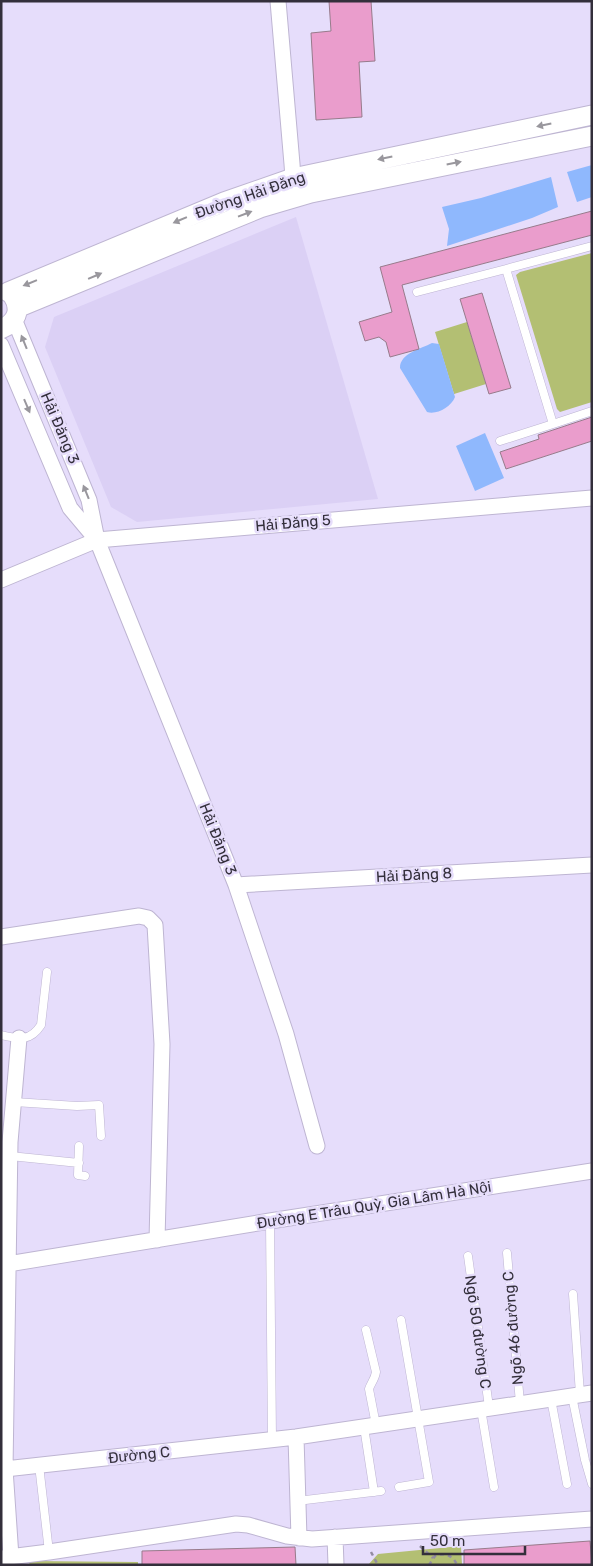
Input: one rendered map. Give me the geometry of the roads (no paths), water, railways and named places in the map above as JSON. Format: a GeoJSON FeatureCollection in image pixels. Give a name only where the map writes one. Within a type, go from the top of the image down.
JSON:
{"type":"FeatureCollection","features":[{"type":"Feature","properties":{"kind":"street"},"geometry":{"type":"LineString","coordinates":[[278,1],[293,178],[300,196]]}},
{"type":"Feature","properties":{"kind":"street","name":"Đường Hải Đăng"},"geometry":{"type":"LineString","coordinates":[[5,290],[224,202],[293,178],[592,115]]}},
{"type":"Feature","properties":{"kind":"street","name":"Đường Hải Đăng"},"geometry":{"type":"LineString","coordinates":[[11,319],[238,216],[260,208],[300,196],[394,175],[592,136]]}},
{"type":"Feature","properties":{"kind":"street"},"geometry":{"type":"LineString","coordinates":[[5,290],[14,298],[11,319]]}},
{"type":"Feature","properties":{"kind":"street","name":"Hải Đăng 3"},"geometry":{"type":"LineString","coordinates":[[11,319],[89,500],[97,540],[236,885],[286,1034],[318,1146]]}},
{"type":"Feature","properties":{"kind":"street","name":"Hải Đăng 3"},"geometry":{"type":"LineString","coordinates":[[1,345],[70,508],[97,540]]}},
{"type":"Feature","properties":{"kind":"street","name":"Hải Đăng 5"},"geometry":{"type":"LineString","coordinates":[[1,580],[97,540],[592,498]]}},
{"type":"Feature","properties":{"kind":"street","name":"Hải Đăng 8"},"geometry":{"type":"LineString","coordinates":[[236,885],[592,865]]}},
{"type":"Feature","properties":{"kind":"street"},"geometry":{"type":"LineString","coordinates":[[1,937],[139,916],[148,918],[155,924],[162,1044],[157,1240]]}},
{"type":"Feature","properties":{"kind":"street"},"geometry":{"type":"LineString","coordinates":[[19,1038],[7,1146],[5,1248],[8,1264],[5,1469],[6,1557],[236,1524],[248,1525],[299,1538],[312,1539],[592,1519]]}},
{"type":"Feature","properties":{"kind":"street","name":"Đường E Trâu Quỳ, Gia Lâm Hà Nội"},"geometry":{"type":"LineString","coordinates":[[8,1264],[270,1221],[592,1172]]}},
{"type":"Feature","properties":{"kind":"street","name":"Đường C"},"geometry":{"type":"LineString","coordinates":[[5,1469],[296,1437],[581,1394]]}},
{"type":"Feature","properties":{"kind":"street"},"geometry":{"type":"LineString","coordinates":[[296,1437],[299,1538]]}},
{"type":"Feature","properties":{"kind":"street"},"geometry":{"type":"LineString","coordinates":[[335,1536],[336,1565]]}},
{"type":"Feature","properties":{"kind":"lane"},"geometry":{"type":"LineString","coordinates":[[417,292],[592,246]]}},
{"type":"Feature","properties":{"kind":"lane"},"geometry":{"type":"LineString","coordinates":[[506,268],[553,424]]}},
{"type":"Feature","properties":{"kind":"lane"},"geometry":{"type":"LineString","coordinates":[[500,441],[592,411]]}},
{"type":"Feature","properties":{"kind":"lane"},"geometry":{"type":"LineString","coordinates":[[1,1035],[19,1038],[28,1037],[36,1032],[41,1025],[47,972]]}},
{"type":"Feature","properties":{"kind":"lane"},"geometry":{"type":"LineString","coordinates":[[11,1106],[99,1105],[101,1136]]}},
{"type":"Feature","properties":{"kind":"lane"},"geometry":{"type":"LineString","coordinates":[[7,1146],[79,1163]]}},
{"type":"Feature","properties":{"kind":"lane"},"geometry":{"type":"LineString","coordinates":[[79,1146],[78,1175],[85,1176]]}},
{"type":"Feature","properties":{"kind":"lane"},"geometry":{"type":"LineString","coordinates":[[270,1221],[272,1440]]}},
{"type":"Feature","properties":{"kind":"lane","name":"Ngõ 46 đường C"},"geometry":{"type":"LineString","coordinates":[[507,1253],[520,1403]]}},
{"type":"Feature","properties":{"kind":"lane","name":"Ngõ 50 đường C"},"geometry":{"type":"LineString","coordinates":[[468,1256],[485,1408]]}},
{"type":"Feature","properties":{"kind":"lane"},"geometry":{"type":"LineString","coordinates":[[573,1294],[585,1460],[592,1484]]}},
{"type":"Feature","properties":{"kind":"lane"},"geometry":{"type":"LineString","coordinates":[[399,1487],[429,1482],[401,1320]]}},
{"type":"Feature","properties":{"kind":"lane"},"geometry":{"type":"LineString","coordinates":[[298,1501],[377,1491],[370,1426],[369,1389],[376,1372],[366,1330]]}},
{"type":"Feature","properties":{"kind":"lane"},"geometry":{"type":"LineString","coordinates":[[551,1398],[567,1484]]}},
{"type":"Feature","properties":{"kind":"lane"},"geometry":{"type":"LineString","coordinates":[[485,1408],[494,1487]]}},
{"type":"Feature","properties":{"kind":"lane"},"geometry":{"type":"LineString","coordinates":[[39,1466],[49,1552]]}},
{"type":"Feature","properties":{"kind":"water"},"geometry":{"type":"Polygon","coordinates":[[[592,165],[592,197],[577,202],[567,172],[592,165]]]}},
{"type":"Feature","properties":{"kind":"water"},"geometry":{"type":"Polygon","coordinates":[[[551,177],[558,207],[532,218],[447,246],[449,229],[442,207],[481,198],[551,177]]]}},
{"type":"Feature","properties":{"kind":"water"},"geometry":{"type":"Polygon","coordinates":[[[432,343],[439,344],[455,397],[447,407],[431,413],[427,412],[400,368],[403,359],[407,355],[432,343]]]}},
{"type":"Feature","properties":{"kind":"water"},"geometry":{"type":"Polygon","coordinates":[[[485,433],[504,478],[475,491],[456,446],[485,433]]]}}]}
